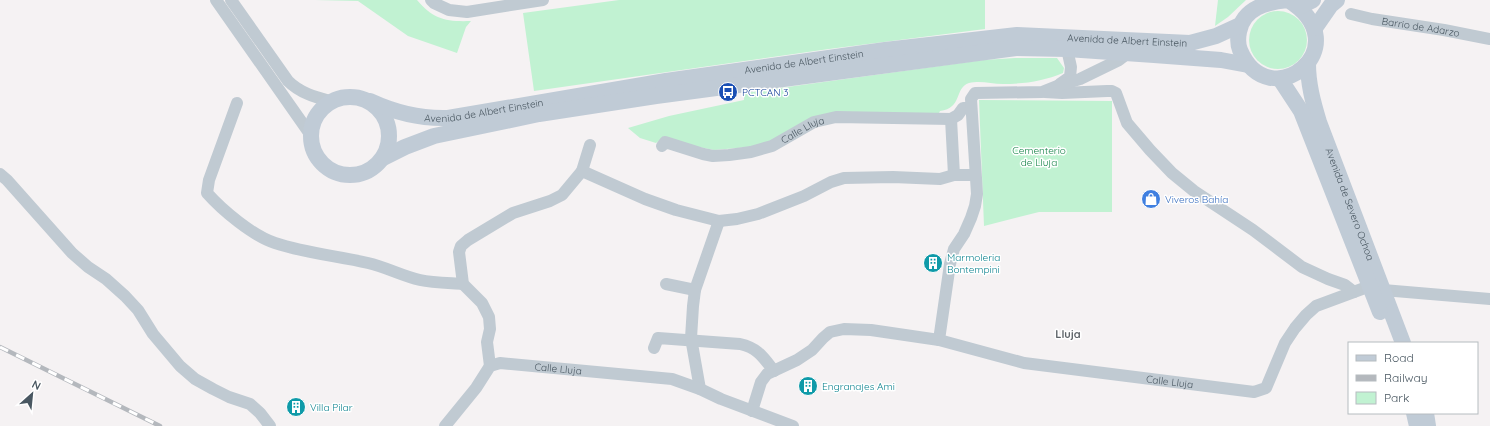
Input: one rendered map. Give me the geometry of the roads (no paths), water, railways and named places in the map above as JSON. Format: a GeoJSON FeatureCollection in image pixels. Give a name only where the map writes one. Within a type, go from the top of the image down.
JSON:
{"type":"FeatureCollection","features":[{"type":"Feature","properties":{"kind":"main road"},"geometry":{"type":"LineString","coordinates":[[1314,28],[1331,5],[1337,0]]}},
{"type":"Feature","properties":{"kind":"main road"},"geometry":{"type":"LineString","coordinates":[[1261,2],[1297,2],[1308,16],[1314,28],[1316,45],[1312,56],[1308,63],[1292,76],[1280,79],[1261,75],[1248,65],[1239,48],[1238,36],[1240,25],[1250,11],[1261,2]]}},
{"type":"Feature","properties":{"kind":"main road","name":"Avenida de Albert Einstein"},"geometry":{"type":"LineString","coordinates":[[370,101],[389,110],[409,115],[428,118],[448,118],[666,82],[886,50],[1017,35],[1190,43],[1216,36],[1240,25]]}},
{"type":"Feature","properties":{"kind":"main road","name":"Avenida de Albert Einstein"},"geometry":{"type":"LineString","coordinates":[[383,158],[420,140],[434,136],[538,114],[1016,48],[1067,49],[1128,53],[1221,60],[1248,65]]}},
{"type":"Feature","properties":{"kind":"main road","name":"Avenida de Severo Ochoa"},"geometry":{"type":"LineString","coordinates":[[1308,63],[1311,96],[1377,288],[1391,342]]}},
{"type":"Feature","properties":{"kind":"main road","name":"Avenida de Severo Ochoa"},"geometry":{"type":"LineString","coordinates":[[1280,79],[1301,111],[1377,288],[1403,342]]}},
{"type":"Feature","properties":{"kind":"main road"},"geometry":{"type":"LineString","coordinates":[[351,96],[370,101],[382,112],[389,127],[390,138],[388,148],[383,158],[376,166],[367,171],[352,175],[342,175],[330,169],[318,158],[313,148],[310,134],[316,117],[321,109],[330,101],[351,96]]}},
{"type":"Feature","properties":{"kind":"main road"},"geometry":{"type":"LineString","coordinates":[[1414,414],[1417,426]]}},
{"type":"Feature","properties":{"kind":"main road"},"geometry":{"type":"LineString","coordinates":[[1426,414],[1428,426]]}},
{"type":"Feature","properties":{"kind":"street"},"geometry":{"type":"LineString","coordinates":[[216,0],[310,134]]}},
{"type":"Feature","properties":{"kind":"street"},"geometry":{"type":"LineString","coordinates":[[231,0],[288,81],[297,89],[306,94],[330,101]]}},
{"type":"Feature","properties":{"kind":"street"},"geometry":{"type":"LineString","coordinates":[[431,0],[449,10],[467,12],[543,0]]}},
{"type":"Feature","properties":{"kind":"street","name":"Barrio de Adarzo"},"geometry":{"type":"LineString","coordinates":[[1351,14],[1372,19],[1490,39]]}},
{"type":"Feature","properties":{"kind":"street"},"geometry":{"type":"LineString","coordinates":[[1057,86],[1070,77],[1071,67],[1067,49]]}},
{"type":"Feature","properties":{"kind":"street"},"geometry":{"type":"LineString","coordinates":[[1042,92],[1080,79],[1119,60],[1128,53]]}},
{"type":"Feature","properties":{"kind":"street"},"geometry":{"type":"LineString","coordinates":[[939,340],[950,264],[954,248],[964,234],[975,206],[977,194],[971,108],[971,99],[975,93],[1062,93],[1112,91],[1116,93],[1128,123],[1150,150],[1172,173],[1194,192],[1253,230],[1302,267],[1345,285],[1354,292]]}},
{"type":"Feature","properties":{"kind":"street"},"geometry":{"type":"LineString","coordinates":[[237,103],[209,180],[207,192],[218,205],[255,233],[274,243],[376,265],[420,280],[463,284]]}},
{"type":"Feature","properties":{"kind":"street"},"geometry":{"type":"LineString","coordinates":[[954,175],[951,119],[958,115],[963,108],[971,108]]}},
{"type":"Feature","properties":{"kind":"street","name":"Calle Lluja"},"geometry":{"type":"LineString","coordinates":[[662,146],[665,142],[703,154],[713,156],[728,155],[751,152],[772,146],[814,122],[836,117],[951,119]]}},
{"type":"Feature","properties":{"kind":"street"},"geometry":{"type":"LineString","coordinates":[[445,426],[476,388],[490,366],[487,342],[490,329],[489,317],[482,303],[463,284],[459,252],[463,243],[513,213],[557,198],[568,190],[582,171],[590,145]]}},
{"type":"Feature","properties":{"kind":"street"},"geometry":{"type":"LineString","coordinates":[[582,171],[645,199],[676,210],[719,221],[737,219],[758,214],[804,196],[831,182],[844,178],[893,177],[940,179],[954,175],[975,175]]}},
{"type":"Feature","properties":{"kind":"street"},"geometry":{"type":"LineString","coordinates":[[0,174],[8,180],[72,253],[88,267],[106,279],[125,296],[138,310],[152,334],[180,366],[195,379],[213,389],[229,397],[250,404],[267,423]]}},
{"type":"Feature","properties":{"kind":"street"},"geometry":{"type":"LineString","coordinates":[[700,389],[692,342],[692,321],[695,290],[719,221]]}},
{"type":"Feature","properties":{"kind":"street"},"geometry":{"type":"LineString","coordinates":[[666,284],[695,290]]}},
{"type":"Feature","properties":{"kind":"street"},"geometry":{"type":"LineString","coordinates":[[1377,288],[1490,299]]}},
{"type":"Feature","properties":{"kind":"street","name":"Calle Lluja"},"geometry":{"type":"LineString","coordinates":[[752,411],[761,382],[767,374],[797,360],[812,350],[830,332],[844,329],[871,330],[939,340],[1024,363],[1254,392],[1266,388],[1284,343],[1295,328],[1316,306],[1354,292],[1377,288]]}},
{"type":"Feature","properties":{"kind":"street"},"geometry":{"type":"LineString","coordinates":[[654,348],[658,338],[748,346],[758,352],[774,371]]}},
{"type":"Feature","properties":{"kind":"street","name":"Calle Lluja"},"geometry":{"type":"LineString","coordinates":[[490,366],[500,363],[672,379],[793,426]]}},
{"type":"Feature","properties":{"kind":"railway"},"geometry":{"type":"LineString","coordinates":[[0,347],[160,426]]}},
{"type":"Feature","properties":{"kind":"place","name":"PCTCAN 3"},"geometry":{"type":"Point","coordinates":[728,92]}},
{"type":"Feature","properties":{"kind":"place","name":"Viveros Bahía"},"geometry":{"type":"Point","coordinates":[1151,199]}},
{"type":"Feature","properties":{"kind":"place","name":"Marmoleria Bontempini"},"geometry":{"type":"Point","coordinates":[933,263]}},
{"type":"Feature","properties":{"kind":"place","name":"Engranajes Ami"},"geometry":{"type":"Point","coordinates":[808,386]}},
{"type":"Feature","properties":{"kind":"place","name":"Villa Pilar"},"geometry":{"type":"Point","coordinates":[296,407]}},
{"type":"Feature","properties":{"kind":"district","name":"Lluja"},"geometry":{"type":"Point","coordinates":[1068,334]}},
{"type":"Feature","properties":{"kind":"park label","name":"Cementerio de Lluja"},"geometry":{"type":"Point","coordinates":[1039,156]}}]}
